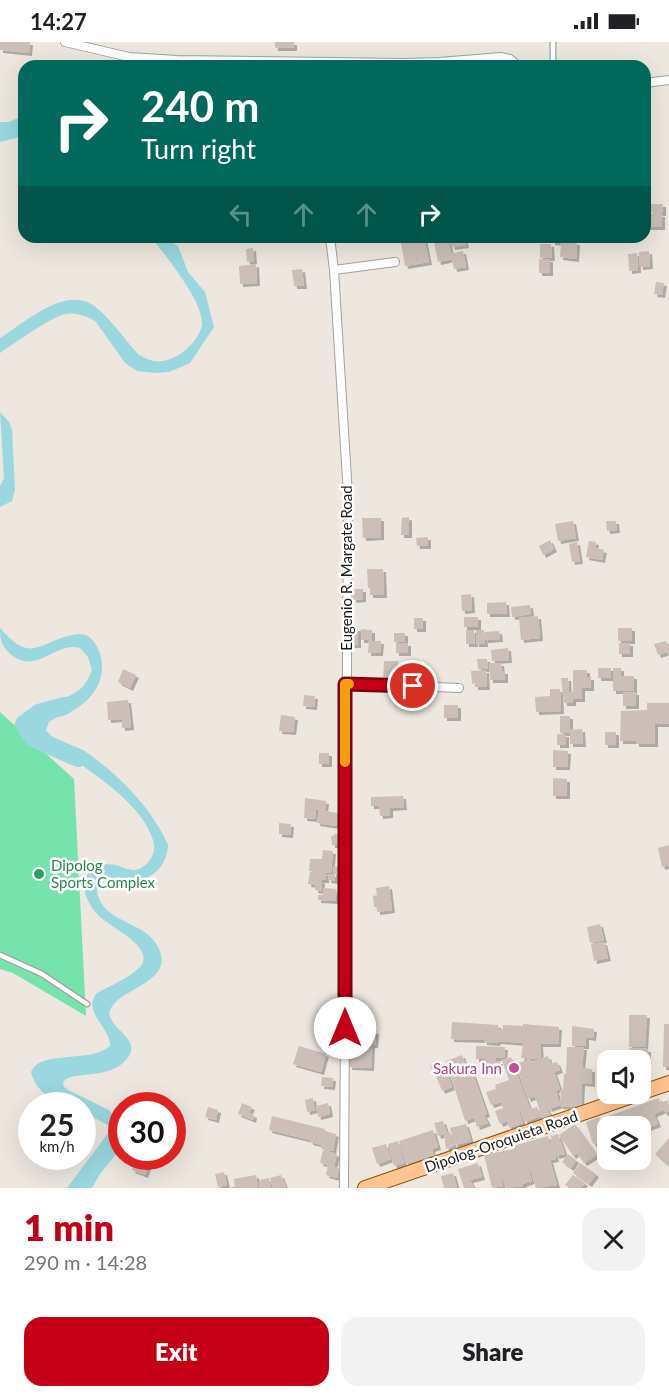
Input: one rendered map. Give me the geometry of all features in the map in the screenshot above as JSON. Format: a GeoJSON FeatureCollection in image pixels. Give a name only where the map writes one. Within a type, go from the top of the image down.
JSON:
{"type":"FeatureCollection","features":[{"type":"Feature","properties":{"kind":"main road","name":"Dipolog-Oroquieta Road"},"geometry":{"type":"LineString","coordinates":[[651,1089],[669,1083]]}},
{"type":"Feature","properties":{"kind":"main road","name":"Dipolog-Oroquieta Road"},"geometry":{"type":"LineString","coordinates":[[365,1188],[607,1104]]}},
{"type":"Feature","properties":{"kind":"street"},"geometry":{"type":"LineString","coordinates":[[65,42],[129,57],[177,60]]}},
{"type":"Feature","properties":{"kind":"street"},"geometry":{"type":"LineString","coordinates":[[464,60],[501,57],[511,60]]}},
{"type":"Feature","properties":{"kind":"street"},"geometry":{"type":"LineString","coordinates":[[651,82],[669,80]]}},
{"type":"Feature","properties":{"kind":"street","name":"Eugenio R. Margate Road"},"geometry":{"type":"LineString","coordinates":[[331,243],[348,495],[345,684],[344,1188]]}},
{"type":"Feature","properties":{"kind":"street"},"geometry":{"type":"LineString","coordinates":[[334,270],[395,262]]}},
{"type":"Feature","properties":{"kind":"street"},"geometry":{"type":"LineString","coordinates":[[345,684],[459,688]]}},
{"type":"Feature","properties":{"kind":"lane"},"geometry":{"type":"LineString","coordinates":[[553,60],[554,42]]}},
{"type":"Feature","properties":{"kind":"lane"},"geometry":{"type":"LineString","coordinates":[[0,955],[42,974],[87,1004]]}},
{"type":"Feature","properties":{"kind":"green space","name":"Dipolog Sports Complex"},"geometry":{"type":"Polygon","coordinates":[[[0,712],[74,779],[86,1016],[13,973],[0,969],[0,712]]]}},
{"type":"Feature","properties":{"kind":"water"},"geometry":{"type":"Polygon","coordinates":[[[18,118],[18,138],[0,142],[0,122],[18,118]]]}},
{"type":"Feature","properties":{"kind":"water"},"geometry":{"type":"Polygon","coordinates":[[[156,243],[173,243],[178,246],[188,272],[205,292],[214,327],[190,363],[169,372],[137,371],[125,363],[96,322],[85,316],[73,314],[65,314],[51,320],[0,353],[0,338],[32,316],[57,303],[82,300],[93,305],[111,321],[138,354],[157,361],[177,356],[193,343],[199,333],[202,324],[201,314],[190,291],[156,243]]]}},
{"type":"Feature","properties":{"kind":"water"},"geometry":{"type":"Polygon","coordinates":[[[0,412],[12,429],[15,490],[12,501],[0,507],[0,486],[4,478],[0,412]]]}},
{"type":"Feature","properties":{"kind":"water"},"geometry":{"type":"Polygon","coordinates":[[[0,628],[19,645],[27,648],[42,646],[75,634],[86,635],[94,642],[102,665],[100,681],[81,706],[49,722],[46,730],[59,741],[86,752],[122,781],[153,818],[168,845],[164,862],[159,869],[146,878],[129,881],[105,877],[97,883],[98,896],[110,913],[140,929],[155,942],[161,955],[161,965],[157,973],[149,980],[120,998],[110,1012],[114,1024],[130,1042],[129,1056],[113,1069],[68,1078],[63,1082],[64,1087],[72,1092],[43,1092],[31,1072],[36,1065],[45,1061],[91,1054],[110,1046],[109,1039],[94,1013],[93,1000],[97,993],[136,971],[144,960],[137,945],[130,938],[99,916],[92,908],[85,892],[85,879],[92,870],[103,865],[116,865],[133,870],[142,868],[151,858],[154,844],[148,828],[123,797],[39,736],[34,727],[36,718],[45,707],[73,694],[84,686],[92,670],[88,657],[80,648],[72,647],[39,660],[22,661],[6,650],[1,640],[0,628]]]}},
{"type":"Feature","properties":{"kind":"water"},"geometry":{"type":"Polygon","coordinates":[[[96,1104],[108,1110],[108,1125],[96,1119],[96,1104]]]}},
{"type":"Feature","properties":{"kind":"water"},"geometry":{"type":"Polygon","coordinates":[[[108,1133],[108,1164],[92,1188],[67,1188],[80,1170],[96,1170],[96,1149],[108,1133]]]}},
{"type":"Feature","properties":{"kind":"building"},"geometry":{"type":"Polygon","coordinates":[[[0,42],[30,42],[29,53],[0,50],[0,42]]]}},
{"type":"Feature","properties":{"kind":"building"},"geometry":{"type":"Polygon","coordinates":[[[275,42],[294,42],[294,48],[275,48],[275,42]]]}},
{"type":"Feature","properties":{"kind":"building"},"geometry":{"type":"Polygon","coordinates":[[[651,204],[663,204],[663,213],[651,212],[651,204]]]}},
{"type":"Feature","properties":{"kind":"building"},"geometry":{"type":"Polygon","coordinates":[[[651,213],[662,214],[662,227],[651,227],[651,213]]]}},
{"type":"Feature","properties":{"kind":"building"},"geometry":{"type":"Polygon","coordinates":[[[401,243],[425,243],[429,262],[405,266],[401,243]]]}},
{"type":"Feature","properties":{"kind":"building"},"geometry":{"type":"Polygon","coordinates":[[[434,243],[449,243],[451,254],[463,251],[466,267],[454,269],[452,259],[438,262],[434,243]]]}},
{"type":"Feature","properties":{"kind":"building"},"geometry":{"type":"Polygon","coordinates":[[[451,243],[466,243],[466,245],[452,247],[451,243]]]}},
{"type":"Feature","properties":{"kind":"building"},"geometry":{"type":"Polygon","coordinates":[[[561,243],[577,243],[576,259],[560,257],[561,243]]]}},
{"type":"Feature","properties":{"kind":"building"},"geometry":{"type":"Polygon","coordinates":[[[540,244],[551,244],[552,258],[540,258],[540,244]]]}},
{"type":"Feature","properties":{"kind":"building"},"geometry":{"type":"Polygon","coordinates":[[[253,248],[254,261],[247,262],[246,249],[253,248]]]}},
{"type":"Feature","properties":{"kind":"building"},"geometry":{"type":"Polygon","coordinates":[[[649,251],[650,266],[640,267],[639,252],[649,251]]]}},
{"type":"Feature","properties":{"kind":"building"},"geometry":{"type":"Polygon","coordinates":[[[637,253],[638,270],[629,271],[628,254],[637,253]]]}},
{"type":"Feature","properties":{"kind":"building"},"geometry":{"type":"Polygon","coordinates":[[[539,259],[550,259],[550,273],[539,273],[539,259]]]}},
{"type":"Feature","properties":{"kind":"building"},"geometry":{"type":"Polygon","coordinates":[[[256,264],[257,283],[240,284],[239,266],[256,264]]]}},
{"type":"Feature","properties":{"kind":"building"},"geometry":{"type":"Polygon","coordinates":[[[302,269],[304,286],[294,286],[292,270],[302,269]]]}},
{"type":"Feature","properties":{"kind":"building"},"geometry":{"type":"Polygon","coordinates":[[[656,282],[664,283],[662,295],[654,294],[656,282]]]}},
{"type":"Feature","properties":{"kind":"building"},"geometry":{"type":"Polygon","coordinates":[[[409,517],[409,535],[401,535],[402,518],[409,517]]]}},
{"type":"Feature","properties":{"kind":"building"},"geometry":{"type":"Polygon","coordinates":[[[362,518],[381,518],[381,537],[363,538],[362,518]]]}},
{"type":"Feature","properties":{"kind":"building"},"geometry":{"type":"Polygon","coordinates":[[[573,521],[576,538],[558,541],[555,524],[573,521]]]}},
{"type":"Feature","properties":{"kind":"building"},"geometry":{"type":"Polygon","coordinates":[[[606,521],[616,521],[617,530],[607,531],[606,521]]]}},
{"type":"Feature","properties":{"kind":"building"},"geometry":{"type":"Polygon","coordinates":[[[428,537],[428,546],[417,546],[416,538],[428,537]]]}},
{"type":"Feature","properties":{"kind":"building"},"geometry":{"type":"Polygon","coordinates":[[[550,540],[554,549],[543,555],[539,546],[550,540]]]}},
{"type":"Feature","properties":{"kind":"building"},"geometry":{"type":"Polygon","coordinates":[[[589,541],[596,542],[595,548],[604,550],[602,560],[586,557],[589,541]]]}},
{"type":"Feature","properties":{"kind":"building"},"geometry":{"type":"Polygon","coordinates":[[[577,542],[580,561],[572,562],[569,544],[577,542]]]}},
{"type":"Feature","properties":{"kind":"building"},"geometry":{"type":"Polygon","coordinates":[[[367,569],[383,569],[384,595],[370,595],[367,569]]]}},
{"type":"Feature","properties":{"kind":"building"},"geometry":{"type":"Polygon","coordinates":[[[353,589],[363,589],[363,599],[353,600],[353,589]]]}},
{"type":"Feature","properties":{"kind":"building"},"geometry":{"type":"Polygon","coordinates":[[[471,594],[472,610],[462,611],[461,595],[471,594]]]}},
{"type":"Feature","properties":{"kind":"building"},"geometry":{"type":"Polygon","coordinates":[[[506,602],[507,614],[487,614],[487,603],[506,602]]]}},
{"type":"Feature","properties":{"kind":"building"},"geometry":{"type":"Polygon","coordinates":[[[530,605],[531,614],[512,617],[511,607],[530,605]]]}},
{"type":"Feature","properties":{"kind":"building"},"geometry":{"type":"Polygon","coordinates":[[[538,616],[540,638],[521,640],[519,618],[538,616]]]}},
{"type":"Feature","properties":{"kind":"building"},"geometry":{"type":"Polygon","coordinates":[[[464,617],[478,617],[478,627],[464,627],[464,617]]]}},
{"type":"Feature","properties":{"kind":"building"},"geometry":{"type":"Polygon","coordinates":[[[414,618],[423,618],[423,629],[414,629],[414,618]]]}},
{"type":"Feature","properties":{"kind":"building"},"geometry":{"type":"Polygon","coordinates":[[[352,628],[358,628],[358,645],[351,645],[352,628]]]}},
{"type":"Feature","properties":{"kind":"building"},"geometry":{"type":"Polygon","coordinates":[[[618,628],[632,628],[632,641],[618,641],[618,628]]]}},
{"type":"Feature","properties":{"kind":"building"},"geometry":{"type":"Polygon","coordinates":[[[361,629],[372,630],[372,641],[381,641],[380,653],[368,653],[369,640],[361,640],[361,629]]]}},
{"type":"Feature","properties":{"kind":"building"},"geometry":{"type":"Polygon","coordinates":[[[466,630],[474,630],[475,644],[466,644],[466,630]]]}},
{"type":"Feature","properties":{"kind":"building"},"geometry":{"type":"Polygon","coordinates":[[[476,630],[484,630],[485,644],[476,644],[476,630]]]}},
{"type":"Feature","properties":{"kind":"building"},"geometry":{"type":"Polygon","coordinates":[[[499,631],[500,639],[485,640],[485,632],[499,631]]]}},
{"type":"Feature","properties":{"kind":"building"},"geometry":{"type":"Polygon","coordinates":[[[394,633],[405,633],[405,642],[394,642],[394,633]]]}},
{"type":"Feature","properties":{"kind":"building"},"geometry":{"type":"Polygon","coordinates":[[[666,641],[669,646],[669,657],[667,652],[658,655],[654,644],[666,641]]]}},
{"type":"Feature","properties":{"kind":"building"},"geometry":{"type":"Polygon","coordinates":[[[396,643],[408,643],[408,653],[396,653],[396,643]]]}},
{"type":"Feature","properties":{"kind":"building"},"geometry":{"type":"Polygon","coordinates":[[[619,643],[630,643],[630,654],[619,654],[619,643]]]}},
{"type":"Feature","properties":{"kind":"building"},"geometry":{"type":"Polygon","coordinates":[[[508,648],[509,660],[492,661],[491,650],[508,648]]]}},
{"type":"Feature","properties":{"kind":"building"},"geometry":{"type":"Polygon","coordinates":[[[477,659],[487,659],[488,669],[478,669],[477,659]]]}},
{"type":"Feature","properties":{"kind":"building"},"geometry":{"type":"Polygon","coordinates":[[[384,661],[398,661],[397,682],[383,681],[384,661]]]}},
{"type":"Feature","properties":{"kind":"building"},"geometry":{"type":"Polygon","coordinates":[[[489,663],[501,663],[502,671],[505,671],[505,680],[490,680],[489,663]]]}},
{"type":"Feature","properties":{"kind":"building"},"geometry":{"type":"Polygon","coordinates":[[[598,668],[611,668],[611,678],[598,678],[598,668]]]}},
{"type":"Feature","properties":{"kind":"building"},"geometry":{"type":"Polygon","coordinates":[[[613,668],[621,668],[621,676],[634,676],[634,691],[613,691],[613,668]]]}},
{"type":"Feature","properties":{"kind":"building"},"geometry":{"type":"Polygon","coordinates":[[[123,669],[136,675],[130,688],[118,682],[123,669]]]}},
{"type":"Feature","properties":{"kind":"building"},"geometry":{"type":"Polygon","coordinates":[[[486,670],[487,687],[475,687],[475,683],[472,684],[471,671],[486,670]]]}},
{"type":"Feature","properties":{"kind":"building"},"geometry":{"type":"Polygon","coordinates":[[[573,670],[587,670],[587,677],[591,677],[591,688],[582,688],[582,699],[573,699],[573,703],[564,703],[561,678],[568,678],[569,692],[573,692],[573,670]]]}},
{"type":"Feature","properties":{"kind":"building"},"geometry":{"type":"Polygon","coordinates":[[[550,689],[560,689],[561,711],[536,712],[535,697],[550,696],[550,689]]]}},
{"type":"Feature","properties":{"kind":"building"},"geometry":{"type":"Polygon","coordinates":[[[623,692],[636,692],[636,706],[623,706],[623,692]]]}},
{"type":"Feature","properties":{"kind":"building"},"geometry":{"type":"Polygon","coordinates":[[[304,695],[315,696],[314,707],[303,706],[304,695]]]}},
{"type":"Feature","properties":{"kind":"building"},"geometry":{"type":"Polygon","coordinates":[[[128,700],[131,727],[122,728],[122,719],[108,720],[107,702],[128,700]]]}},
{"type":"Feature","properties":{"kind":"building"},"geometry":{"type":"Polygon","coordinates":[[[647,703],[669,703],[669,724],[655,724],[655,744],[620,741],[621,711],[647,710],[647,703]]]}},
{"type":"Feature","properties":{"kind":"building"},"geometry":{"type":"Polygon","coordinates":[[[444,705],[458,705],[458,718],[444,718],[444,705]]]}},
{"type":"Feature","properties":{"kind":"building"},"geometry":{"type":"Polygon","coordinates":[[[281,715],[295,717],[293,732],[279,731],[281,715]]]}},
{"type":"Feature","properties":{"kind":"building"},"geometry":{"type":"Polygon","coordinates":[[[560,716],[570,716],[570,730],[582,729],[583,744],[570,744],[570,733],[560,733],[560,716]]]}},
{"type":"Feature","properties":{"kind":"building"},"geometry":{"type":"Polygon","coordinates":[[[605,732],[616,732],[616,745],[605,745],[605,732]]]}},
{"type":"Feature","properties":{"kind":"building"},"geometry":{"type":"Polygon","coordinates":[[[557,734],[566,734],[566,745],[557,745],[557,734]]]}},
{"type":"Feature","properties":{"kind":"building"},"geometry":{"type":"Polygon","coordinates":[[[553,750],[568,751],[567,767],[553,767],[553,750]]]}},
{"type":"Feature","properties":{"kind":"building"},"geometry":{"type":"Polygon","coordinates":[[[319,753],[329,753],[329,764],[319,764],[319,753]]]}},
{"type":"Feature","properties":{"kind":"building"},"geometry":{"type":"Polygon","coordinates":[[[553,778],[567,779],[567,796],[553,796],[553,778]]]}},
{"type":"Feature","properties":{"kind":"building"},"geometry":{"type":"Polygon","coordinates":[[[403,796],[404,807],[390,808],[390,815],[380,816],[379,806],[371,806],[371,797],[403,796]]]}},
{"type":"Feature","properties":{"kind":"building"},"geometry":{"type":"Polygon","coordinates":[[[305,798],[326,801],[325,810],[316,809],[315,819],[304,818],[305,798]]]}},
{"type":"Feature","properties":{"kind":"building"},"geometry":{"type":"Polygon","coordinates":[[[319,810],[338,813],[336,826],[317,823],[319,810]]]}},
{"type":"Feature","properties":{"kind":"building"},"geometry":{"type":"Polygon","coordinates":[[[279,823],[291,824],[290,835],[279,834],[279,823]]]}},
{"type":"Feature","properties":{"kind":"building"},"geometry":{"type":"Polygon","coordinates":[[[341,834],[340,845],[332,845],[331,836],[341,834]]]}},
{"type":"Feature","properties":{"kind":"building"},"geometry":{"type":"Polygon","coordinates":[[[669,845],[669,865],[662,867],[658,848],[669,845]]]}},
{"type":"Feature","properties":{"kind":"building"},"geometry":{"type":"Polygon","coordinates":[[[323,850],[333,851],[331,873],[309,871],[310,859],[322,859],[323,850]]]}},
{"type":"Feature","properties":{"kind":"building"},"geometry":{"type":"Polygon","coordinates":[[[333,866],[340,867],[340,871],[344,872],[344,876],[335,874],[335,881],[328,880],[329,874],[333,874],[333,866]]]}},
{"type":"Feature","properties":{"kind":"building"},"geometry":{"type":"Polygon","coordinates":[[[310,872],[326,873],[326,880],[320,880],[322,881],[321,891],[315,890],[316,878],[314,885],[308,884],[310,872]]]}},
{"type":"Feature","properties":{"kind":"building"},"geometry":{"type":"Polygon","coordinates":[[[389,886],[392,910],[377,912],[373,896],[377,895],[376,888],[389,886]]]}},
{"type":"Feature","properties":{"kind":"building"},"geometry":{"type":"Polygon","coordinates":[[[323,888],[337,889],[335,901],[318,900],[318,895],[323,895],[323,888]]]}},
{"type":"Feature","properties":{"kind":"building"},"geometry":{"type":"Polygon","coordinates":[[[600,924],[604,940],[590,943],[587,927],[600,924]]]}},
{"type":"Feature","properties":{"kind":"building"},"geometry":{"type":"Polygon","coordinates":[[[604,942],[608,958],[594,961],[591,944],[604,942]]]}},
{"type":"Feature","properties":{"kind":"building"},"geometry":{"type":"Polygon","coordinates":[[[629,1015],[647,1015],[645,1047],[629,1047],[629,1015]]]}},
{"type":"Feature","properties":{"kind":"building"},"geometry":{"type":"Polygon","coordinates":[[[452,1022],[498,1025],[498,1029],[503,1029],[503,1025],[523,1026],[523,1024],[559,1027],[558,1044],[540,1044],[541,1059],[521,1058],[523,1043],[451,1039],[452,1022]]]}},
{"type":"Feature","properties":{"kind":"building"},"geometry":{"type":"Polygon","coordinates":[[[664,1024],[669,1024],[669,1067],[663,1067],[664,1024]]]}},
{"type":"Feature","properties":{"kind":"building"},"geometry":{"type":"Polygon","coordinates":[[[572,1026],[594,1029],[593,1038],[586,1037],[586,1046],[572,1046],[572,1026]]]}},
{"type":"Feature","properties":{"kind":"building"},"geometry":{"type":"Polygon","coordinates":[[[352,1030],[376,1031],[375,1045],[372,1045],[371,1068],[349,1067],[352,1030]]]}},
{"type":"Feature","properties":{"kind":"building"},"geometry":{"type":"Polygon","coordinates":[[[299,1046],[326,1054],[321,1072],[293,1064],[299,1046]]]}},
{"type":"Feature","properties":{"kind":"building"},"geometry":{"type":"Polygon","coordinates":[[[476,1046],[505,1047],[504,1058],[496,1058],[496,1061],[500,1061],[500,1073],[485,1072],[485,1059],[476,1059],[476,1046]]]}},
{"type":"Feature","properties":{"kind":"building"},"geometry":{"type":"Polygon","coordinates":[[[567,1047],[584,1047],[582,1068],[592,1069],[592,1084],[582,1083],[581,1107],[560,1106],[561,1089],[563,1090],[564,1074],[566,1074],[567,1047]]]}},
{"type":"Feature","properties":{"kind":"building"},"geometry":{"type":"Polygon","coordinates":[[[629,1048],[648,1049],[648,1050],[629,1050],[629,1048]]]}},
{"type":"Feature","properties":{"kind":"building"},"geometry":{"type":"Polygon","coordinates":[[[462,1055],[466,1066],[470,1065],[487,1114],[484,1115],[488,1123],[477,1127],[474,1118],[465,1121],[446,1061],[462,1055]]]}},
{"type":"Feature","properties":{"kind":"building"},"geometry":{"type":"Polygon","coordinates":[[[548,1056],[551,1064],[557,1062],[560,1070],[554,1072],[560,1089],[556,1090],[560,1105],[549,1109],[542,1094],[550,1115],[542,1118],[535,1096],[528,1099],[516,1064],[548,1056]]]}},
{"type":"Feature","properties":{"kind":"building"},"geometry":{"type":"Polygon","coordinates":[[[511,1057],[530,1109],[537,1107],[541,1116],[525,1122],[516,1101],[523,1123],[509,1128],[507,1121],[500,1124],[495,1111],[503,1108],[501,1102],[491,1105],[486,1092],[496,1089],[495,1085],[509,1080],[502,1060],[511,1057]]]}},
{"type":"Feature","properties":{"kind":"building"},"geometry":{"type":"Polygon","coordinates":[[[439,1062],[442,1071],[433,1074],[430,1065],[439,1062]]]}},
{"type":"Feature","properties":{"kind":"building"},"geometry":{"type":"Polygon","coordinates":[[[447,1072],[452,1087],[442,1091],[436,1076],[447,1072]]]}},
{"type":"Feature","properties":{"kind":"building"},"geometry":{"type":"Polygon","coordinates":[[[322,1077],[333,1078],[332,1087],[321,1086],[322,1077]]]}},
{"type":"Feature","properties":{"kind":"building"},"geometry":{"type":"Polygon","coordinates":[[[313,1098],[315,1110],[307,1112],[305,1100],[313,1098]]]}},
{"type":"Feature","properties":{"kind":"building"},"geometry":{"type":"Polygon","coordinates":[[[659,1098],[660,1103],[668,1100],[669,1111],[664,1113],[664,1110],[654,1114],[658,1124],[651,1127],[651,1116],[608,1116],[642,1104],[651,1104],[651,1101],[659,1098]]]}},
{"type":"Feature","properties":{"kind":"building"},"geometry":{"type":"Polygon","coordinates":[[[242,1103],[252,1107],[249,1113],[254,1115],[253,1120],[238,1114],[242,1103]]]}},
{"type":"Feature","properties":{"kind":"building"},"geometry":{"type":"Polygon","coordinates":[[[328,1103],[330,1114],[318,1117],[316,1106],[328,1103]]]}},
{"type":"Feature","properties":{"kind":"building"},"geometry":{"type":"Polygon","coordinates":[[[208,1107],[218,1110],[216,1120],[205,1117],[208,1107]]]}},
{"type":"Feature","properties":{"kind":"building"},"geometry":{"type":"Polygon","coordinates":[[[272,1116],[325,1129],[325,1131],[336,1134],[333,1151],[321,1149],[322,1145],[310,1142],[310,1140],[269,1130],[272,1116]]]}},
{"type":"Feature","properties":{"kind":"building"},"geometry":{"type":"Polygon","coordinates":[[[597,1118],[597,1143],[593,1144],[586,1122],[597,1118]]]}},
{"type":"Feature","properties":{"kind":"building"},"geometry":{"type":"Polygon","coordinates":[[[443,1121],[447,1133],[450,1132],[454,1146],[446,1149],[444,1134],[438,1136],[434,1123],[443,1121]]]}},
{"type":"Feature","properties":{"kind":"building"},"geometry":{"type":"Polygon","coordinates":[[[466,1124],[471,1141],[455,1145],[450,1128],[466,1124]]]}},
{"type":"Feature","properties":{"kind":"building"},"geometry":{"type":"Polygon","coordinates":[[[575,1124],[597,1155],[584,1163],[577,1153],[573,1156],[559,1135],[575,1124]]]}},
{"type":"Feature","properties":{"kind":"building"},"geometry":{"type":"Polygon","coordinates":[[[433,1130],[438,1147],[432,1149],[434,1156],[427,1158],[425,1151],[426,1158],[406,1164],[399,1141],[433,1130]]]}},
{"type":"Feature","properties":{"kind":"building"},"geometry":{"type":"Polygon","coordinates":[[[558,1134],[565,1154],[556,1156],[552,1145],[556,1159],[550,1160],[557,1185],[536,1188],[531,1171],[529,1171],[532,1181],[523,1186],[506,1188],[501,1179],[503,1186],[492,1188],[484,1155],[514,1149],[513,1146],[548,1136],[552,1142],[551,1136],[558,1134]]]}},
{"type":"Feature","properties":{"kind":"building"},"geometry":{"type":"Polygon","coordinates":[[[669,1138],[669,1167],[655,1154],[669,1138]]]}},
{"type":"Feature","properties":{"kind":"building"},"geometry":{"type":"Polygon","coordinates":[[[398,1141],[404,1163],[394,1166],[388,1144],[398,1141]]]}},
{"type":"Feature","properties":{"kind":"building"},"geometry":{"type":"Polygon","coordinates":[[[386,1144],[391,1159],[377,1164],[372,1148],[386,1144]]]}},
{"type":"Feature","properties":{"kind":"building"},"geometry":{"type":"Polygon","coordinates":[[[323,1150],[337,1154],[334,1167],[339,1168],[337,1178],[326,1175],[328,1165],[320,1163],[323,1150]]]}},
{"type":"Feature","properties":{"kind":"building"},"geometry":{"type":"Polygon","coordinates":[[[568,1154],[576,1160],[571,1168],[562,1162],[568,1154]]]}},
{"type":"Feature","properties":{"kind":"building"},"geometry":{"type":"Polygon","coordinates":[[[478,1163],[482,1177],[470,1180],[474,1188],[464,1188],[458,1169],[478,1163]]]}},
{"type":"Feature","properties":{"kind":"building"},"geometry":{"type":"Polygon","coordinates":[[[580,1163],[596,1174],[589,1184],[573,1173],[580,1163]]]}},
{"type":"Feature","properties":{"kind":"building"},"geometry":{"type":"Polygon","coordinates":[[[132,1170],[147,1170],[145,1175],[132,1170]]]}},
{"type":"Feature","properties":{"kind":"building"},"geometry":{"type":"Polygon","coordinates":[[[224,1172],[227,1185],[218,1187],[215,1174],[224,1172]]]}},
{"type":"Feature","properties":{"kind":"building"},"geometry":{"type":"Polygon","coordinates":[[[453,1173],[457,1188],[444,1188],[441,1176],[453,1173]]]}},
{"type":"Feature","properties":{"kind":"building"},"geometry":{"type":"Polygon","coordinates":[[[256,1175],[258,1188],[230,1188],[235,1186],[234,1179],[256,1175]]]}},
{"type":"Feature","properties":{"kind":"building"},"geometry":{"type":"Polygon","coordinates":[[[281,1175],[286,1188],[273,1188],[270,1178],[281,1175]]]}},
{"type":"Feature","properties":{"kind":"building"},"geometry":{"type":"Polygon","coordinates":[[[573,1175],[585,1183],[581,1188],[570,1188],[565,1185],[573,1175]]]}},
{"type":"Feature","properties":{"kind":"building"},"geometry":{"type":"Polygon","coordinates":[[[269,1178],[271,1188],[260,1188],[259,1180],[269,1178]]]}},
{"type":"Feature","properties":{"kind":"waterway"},"geometry":{"type":"LineString","coordinates":[[64,706],[39,713],[24,724],[33,738],[78,758]]}},
{"type":"Feature","properties":{"kind":"slow traffic"},"geometry":{"type":"LineString","coordinates":[[345,762],[345,684],[349,684]]}},
{"type":"Feature","properties":{"kind":"place","name":"Dipolog Sports Complex"},"geometry":{"type":"Point","coordinates":[39,874]}},
{"type":"Feature","properties":{"kind":"place","name":"Sakura Inn"},"geometry":{"type":"Point","coordinates":[514,1068]}},
{"type":"Feature","properties":{"kind":"route"},"geometry":{"type":"LineString","coordinates":[[345,1028],[345,684],[413,686]]}}]}
